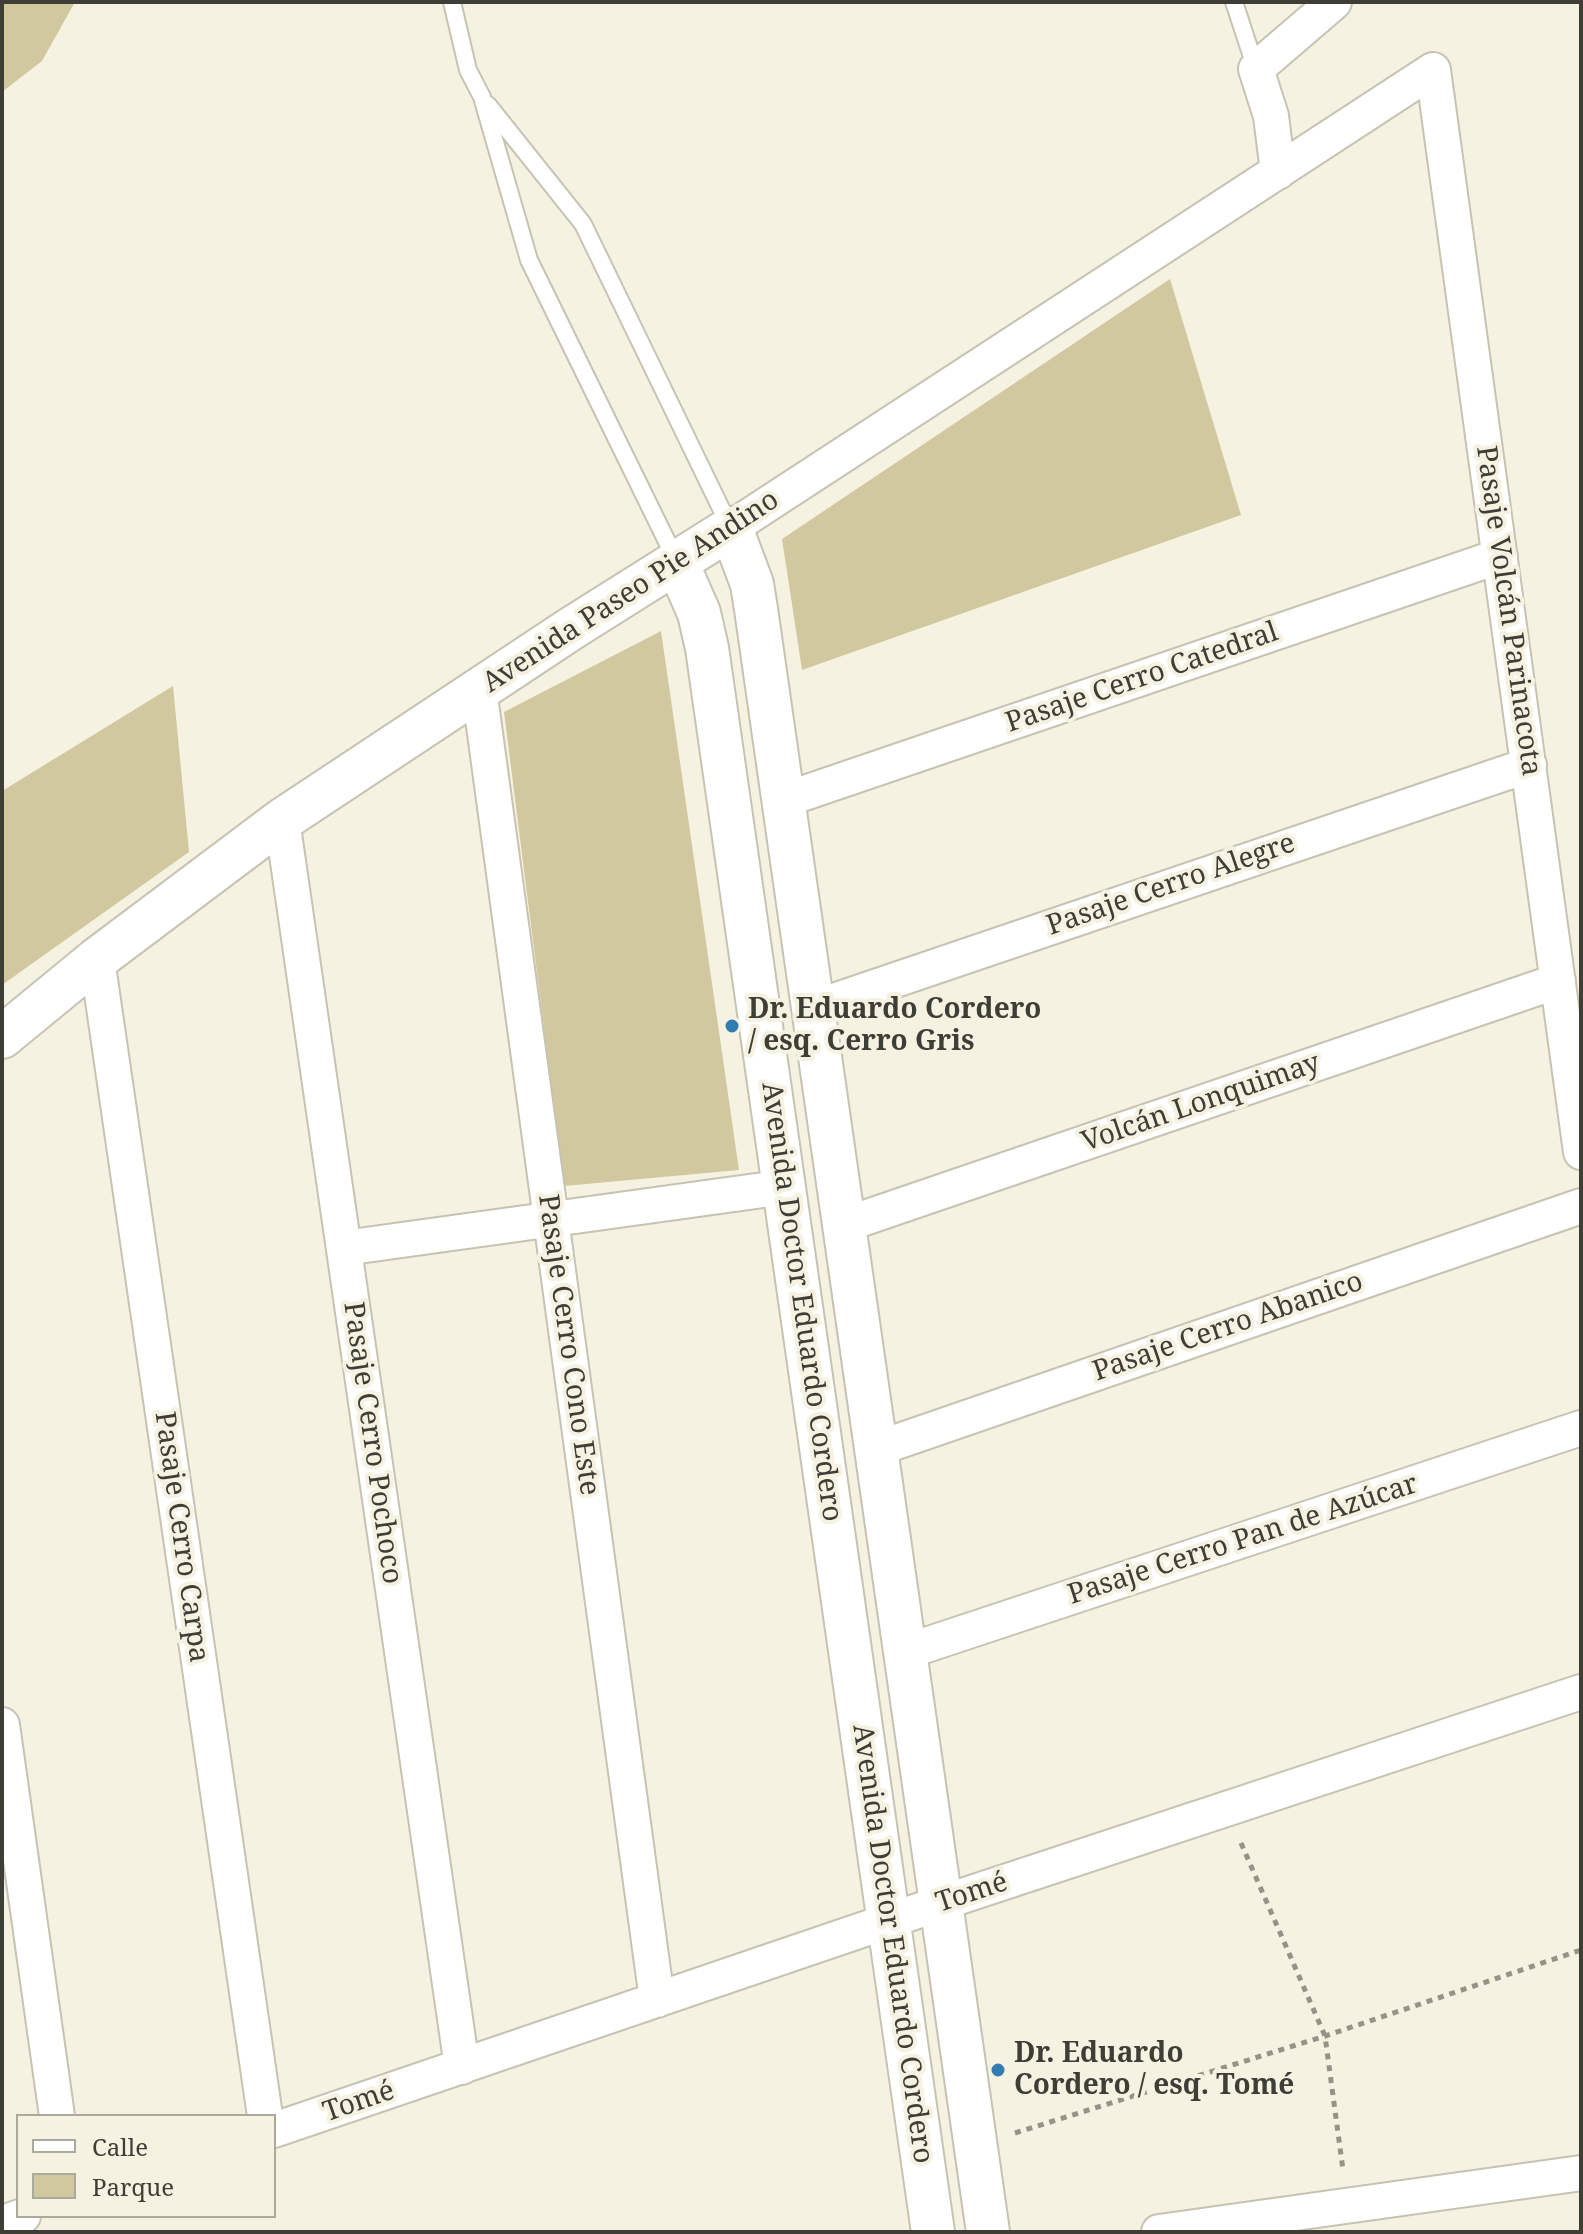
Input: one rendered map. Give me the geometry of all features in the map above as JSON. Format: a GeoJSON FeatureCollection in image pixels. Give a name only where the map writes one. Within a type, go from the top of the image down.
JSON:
{"type":"FeatureCollection","features":[{"type":"Feature","properties":{"kind":"street"},"geometry":{"type":"LineString","coordinates":[[1278,172],[1271,116],[1256,69],[1334,2]]}},
{"type":"Feature","properties":{"kind":"street","name":"Avenida Paseo Pie Andino"},"geometry":{"type":"LineString","coordinates":[[2,1037],[97,959],[282,820],[1433,70]]}},
{"type":"Feature","properties":{"kind":"street","name":"Pasaje Volcán Parinacota"},"geometry":{"type":"LineString","coordinates":[[1433,70],[1581,1152]]}},
{"type":"Feature","properties":{"kind":"street","name":"Avenida Doctor Eduardo Cordero"},"geometry":{"type":"LineString","coordinates":[[731,528],[752,584],[988,2232]]}},
{"type":"Feature","properties":{"kind":"street","name":"Pasaje Cerro Catedral"},"geometry":{"type":"LineString","coordinates":[[784,800],[1500,556]]}},
{"type":"Feature","properties":{"kind":"street","name":"Avenida Doctor Eduardo Cordero"},"geometry":{"type":"LineString","coordinates":[[677,563],[699,613],[707,648],[933,2232]]}},
{"type":"Feature","properties":{"kind":"street","name":"Pasaje Cerro Cono Este"},"geometry":{"type":"LineString","coordinates":[[479,689],[657,2000]]}},
{"type":"Feature","properties":{"kind":"street","name":"Pasaje Cerro Alegre"},"geometry":{"type":"LineString","coordinates":[[813,1008],[1529,765]]}},
{"type":"Feature","properties":{"kind":"street","name":"Pasaje Cerro Pochoco"},"geometry":{"type":"LineString","coordinates":[[282,820],[462,2067]]}},
{"type":"Feature","properties":{"kind":"street","name":"Pasaje Cerro Carpa"},"geometry":{"type":"LineString","coordinates":[[97,959],[265,2114]]}},
{"type":"Feature","properties":{"kind":"street","name":"Volcán Lonquimay"},"geometry":{"type":"LineString","coordinates":[[844,1225],[1558,981]]}},
{"type":"Feature","properties":{"kind":"street"},"geometry":{"type":"LineString","coordinates":[[344,1248],[785,1187]]}},
{"type":"Feature","properties":{"kind":"street","name":"Pasaje Cerro Abanico"},"geometry":{"type":"LineString","coordinates":[[876,1449],[1581,1206]]}},
{"type":"Feature","properties":{"kind":"street","name":"Pasaje Cerro Pan de Azúcar"},"geometry":{"type":"LineString","coordinates":[[905,1652],[1581,1428]]}},
{"type":"Feature","properties":{"kind":"street","name":"Tomé"},"geometry":{"type":"LineString","coordinates":[[276,2129],[941,1903],[1581,1692]]}},
{"type":"Feature","properties":{"kind":"street"},"geometry":{"type":"LineString","coordinates":[[2,1725],[57,2114]]}},
{"type":"Feature","properties":{"kind":"street"},"geometry":{"type":"LineString","coordinates":[[1159,2232],[1581,2173]]}},
{"type":"Feature","properties":{"kind":"lane"},"geometry":{"type":"LineString","coordinates":[[452,2],[468,70],[482,97]]}},
{"type":"Feature","properties":{"kind":"lane"},"geometry":{"type":"LineString","coordinates":[[1234,2],[1256,69]]}},
{"type":"Feature","properties":{"kind":"lane","name":"Avenida Doctor Eduardo Cordero"},"geometry":{"type":"LineString","coordinates":[[482,97],[583,224],[731,528]]}},
{"type":"Feature","properties":{"kind":"lane","name":"Avenida Doctor Eduardo Cordero"},"geometry":{"type":"LineString","coordinates":[[482,97],[529,260],[677,563]]}},
{"type":"Feature","properties":{"kind":"path"},"geometry":{"type":"LineString","coordinates":[[1226,1809],[1325,2036],[1348,2205]]}},
{"type":"Feature","properties":{"kind":"path"},"geometry":{"type":"LineString","coordinates":[[976,2146],[1325,2036],[1581,1950]]}},
{"type":"Feature","properties":{"kind":"green space"},"geometry":{"type":"Polygon","coordinates":[[[2,2],[75,2],[42,61],[2,92],[2,2]]]}},
{"type":"Feature","properties":{"kind":"green space"},"geometry":{"type":"Polygon","coordinates":[[[1170,279],[1241,515],[802,670],[782,539],[1170,279]]]}},
{"type":"Feature","properties":{"kind":"green space"},"geometry":{"type":"Polygon","coordinates":[[[661,631],[739,1170],[564,1186],[504,712],[661,631]]]}},
{"type":"Feature","properties":{"kind":"green space"},"geometry":{"type":"Polygon","coordinates":[[[173,686],[189,852],[2,985],[2,791],[173,686]]]}},
{"type":"Feature","properties":{"kind":"place","name":"Dr. Eduardo Cordero / esq. Cerro Gris"},"geometry":{"type":"Point","coordinates":[732,1026]}},
{"type":"Feature","properties":{"kind":"place","name":"Dr. Eduardo Cordero / esq. Tomé"},"geometry":{"type":"Point","coordinates":[998,2070]}}]}
